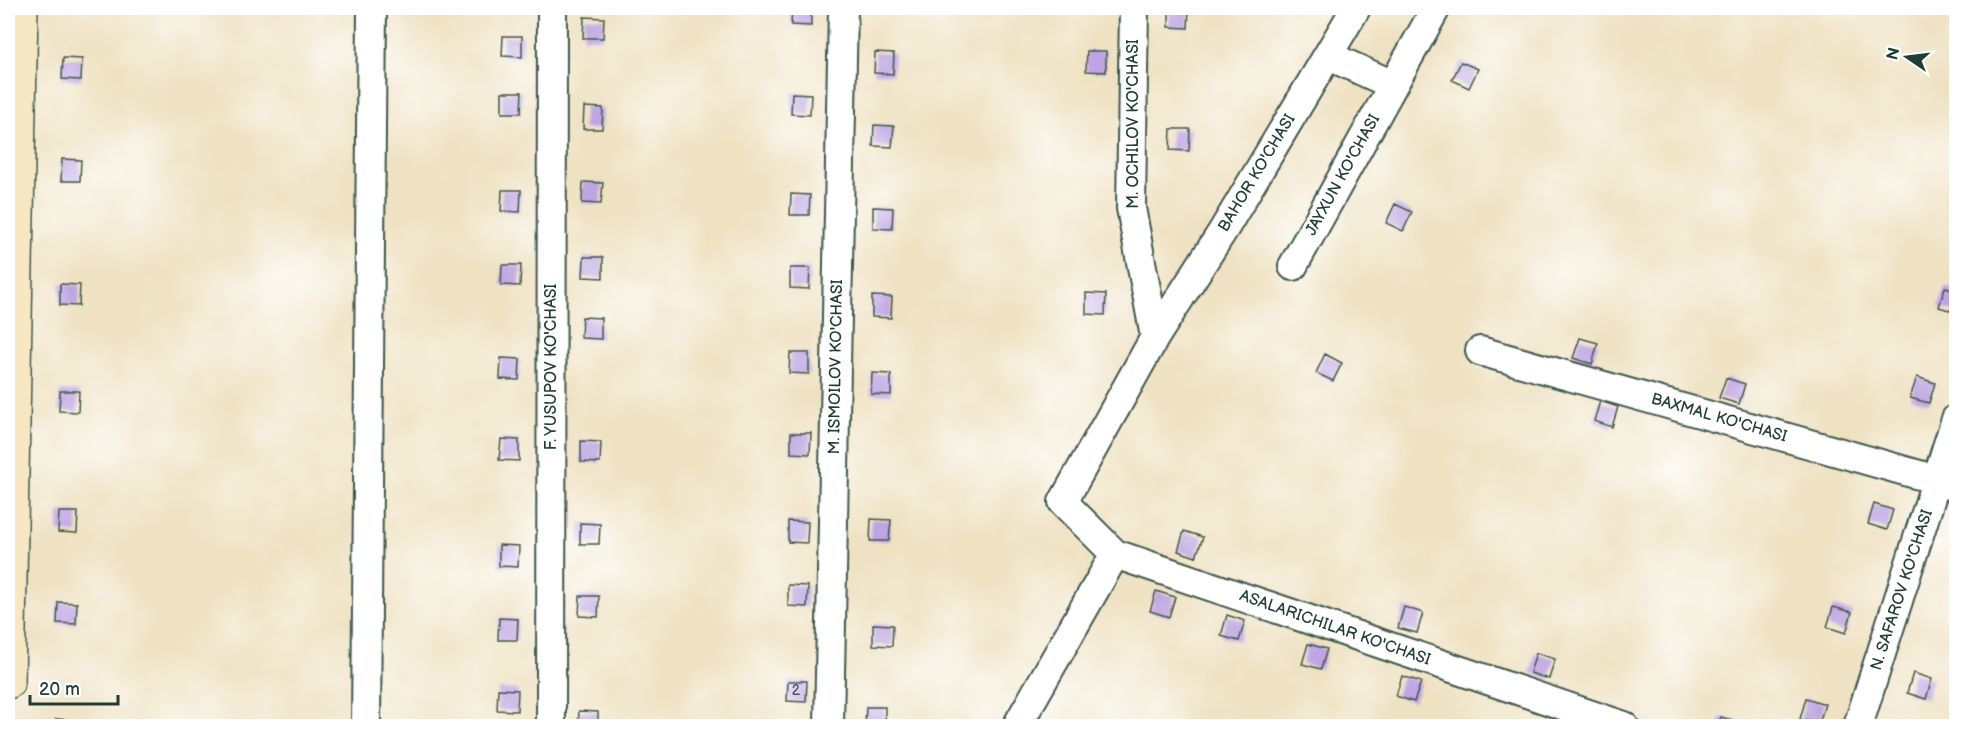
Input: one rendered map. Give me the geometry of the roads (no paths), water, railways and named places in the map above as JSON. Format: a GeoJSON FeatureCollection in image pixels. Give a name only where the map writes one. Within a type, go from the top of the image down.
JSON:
{"type":"FeatureCollection","features":[{"type":"Feature","properties":{"kind":"street"},"geometry":{"type":"LineString","coordinates":[[8,682],[21,8]]}},
{"type":"Feature","properties":{"kind":"street"},"geometry":{"type":"LineString","coordinates":[[366,726],[372,8]]}},
{"type":"Feature","properties":{"kind":"street","name":"F. YUSUPOV KO'CHASI"},"geometry":{"type":"LineString","coordinates":[[551,726],[552,8]]}},
{"type":"Feature","properties":{"kind":"street","name":"M. ISMOILOV KO'CHASI"},"geometry":{"type":"LineString","coordinates":[[829,726],[843,8]]}},
{"type":"Feature","properties":{"kind":"street","name":"M. OCHILOV KO'CHASI"},"geometry":{"type":"LineString","coordinates":[[1134,8],[1131,208],[1155,337]]}},
{"type":"Feature","properties":{"kind":"street","name":"BAHOR KO'CHASI"},"geometry":{"type":"LineString","coordinates":[[1155,337],[1329,56],[1356,8]]}},
{"type":"Feature","properties":{"kind":"street","name":"JAYXUN KO'CHASI"},"geometry":{"type":"LineString","coordinates":[[1293,266],[1436,8]]}},
{"type":"Feature","properties":{"kind":"street"},"geometry":{"type":"LineString","coordinates":[[1329,56],[1393,85]]}},
{"type":"Feature","properties":{"kind":"street","name":"ASALARICHILAR KO'CHASI"},"geometry":{"type":"LineString","coordinates":[[1155,337],[1064,502],[1116,554],[1624,726]]}},
{"type":"Feature","properties":{"kind":"street","name":"BAXMAL KO'CHASI"},"geometry":{"type":"LineString","coordinates":[[1480,351],[1947,484]]}},
{"type":"Feature","properties":{"kind":"street","name":"N. SAFAROV KO'CHASI"},"geometry":{"type":"LineString","coordinates":[[1858,726],[1947,484],[1956,419]]}},
{"type":"Feature","properties":{"kind":"street"},"geometry":{"type":"LineString","coordinates":[[1017,726],[1116,554]]}}]}
